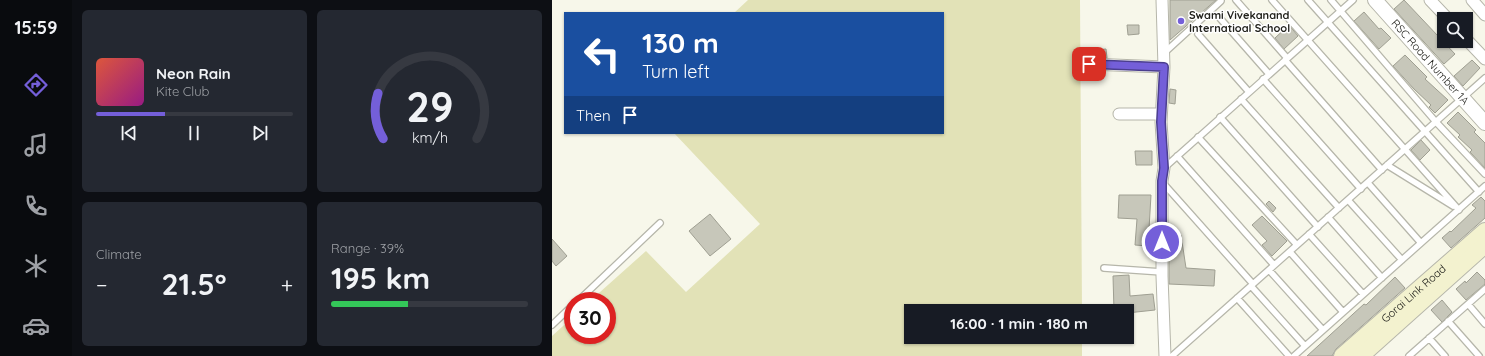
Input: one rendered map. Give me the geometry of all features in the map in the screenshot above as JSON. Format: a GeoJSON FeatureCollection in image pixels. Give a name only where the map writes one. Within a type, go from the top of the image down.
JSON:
{"type":"FeatureCollection","features":[{"type":"Feature","properties":{"kind":"main road","name":"Gorai Link Road"},"geometry":{"type":"LineString","coordinates":[[1342,356],[1485,231]]}},
{"type":"Feature","properties":{"kind":"main road","name":"Gorai Link Road"},"geometry":{"type":"LineString","coordinates":[[1360,356],[1485,246]]}},
{"type":"Feature","properties":{"kind":"street"},"geometry":{"type":"LineString","coordinates":[[1162,0],[1164,67],[1161,114],[1164,168],[1162,181],[1162,272],[1165,356]]}},
{"type":"Feature","properties":{"kind":"street","name":"RSC Road Number 1A"},"geometry":{"type":"LineString","coordinates":[[1375,0],[1485,124]]}},
{"type":"Feature","properties":{"kind":"street"},"geometry":{"type":"LineString","coordinates":[[1430,0],[1441,12]]}},
{"type":"Feature","properties":{"kind":"street"},"geometry":{"type":"LineString","coordinates":[[1472,0],[1485,15]]}},
{"type":"Feature","properties":{"kind":"street"},"geometry":{"type":"LineString","coordinates":[[1473,46],[1485,59]]}},
{"type":"Feature","properties":{"kind":"street"},"geometry":{"type":"LineString","coordinates":[[1089,64],[1164,67]]}},
{"type":"Feature","properties":{"kind":"street"},"geometry":{"type":"LineString","coordinates":[[1119,114],[1161,114]]}},
{"type":"Feature","properties":{"kind":"lane"},"geometry":{"type":"LineString","coordinates":[[1163,54],[1221,1],[1220,0]]}},
{"type":"Feature","properties":{"kind":"lane"},"geometry":{"type":"LineString","coordinates":[[1236,0],[1382,170]]}},
{"type":"Feature","properties":{"kind":"lane"},"geometry":{"type":"LineString","coordinates":[[1272,0],[1459,210]]}},
{"type":"Feature","properties":{"kind":"lane"},"geometry":{"type":"LineString","coordinates":[[1308,0],[1479,192]]}},
{"type":"Feature","properties":{"kind":"lane"},"geometry":{"type":"LineString","coordinates":[[1330,0],[1436,122],[1485,174]]}},
{"type":"Feature","properties":{"kind":"lane"},"geometry":{"type":"LineString","coordinates":[[1164,168],[1353,0]]}},
{"type":"Feature","properties":{"kind":"lane"},"geometry":{"type":"LineString","coordinates":[[1218,16],[1269,74]]}},
{"type":"Feature","properties":{"kind":"lane"},"geometry":{"type":"LineString","coordinates":[[1198,34],[1249,92]]}},
{"type":"Feature","properties":{"kind":"lane"},"geometry":{"type":"LineString","coordinates":[[1172,356],[1485,78]]}},
{"type":"Feature","properties":{"kind":"lane"},"geometry":{"type":"LineString","coordinates":[[1263,79],[1361,189]]}},
{"type":"Feature","properties":{"kind":"lane"},"geometry":{"type":"LineString","coordinates":[[1241,99],[1338,208]]}},
{"type":"Feature","properties":{"kind":"lane"},"geometry":{"type":"LineString","coordinates":[[1220,118],[1318,227]]}},
{"type":"Feature","properties":{"kind":"lane"},"geometry":{"type":"LineString","coordinates":[[1198,137],[1297,245]]}},
{"type":"Feature","properties":{"kind":"lane"},"geometry":{"type":"LineString","coordinates":[[1177,156],[1274,265]]}},
{"type":"Feature","properties":{"kind":"lane"},"geometry":{"type":"LineString","coordinates":[[1387,165],[1459,210]]}},
{"type":"Feature","properties":{"kind":"lane"},"geometry":{"type":"LineString","coordinates":[[1162,181],[1305,346]]}},
{"type":"Feature","properties":{"kind":"lane"},"geometry":{"type":"LineString","coordinates":[[1368,182],[1421,243]]}},
{"type":"Feature","properties":{"kind":"lane"},"geometry":{"type":"LineString","coordinates":[[1294,356],[1485,186]]}},
{"type":"Feature","properties":{"kind":"lane"},"geometry":{"type":"LineString","coordinates":[[1348,200],[1402,260]]}},
{"type":"Feature","properties":{"kind":"lane"},"geometry":{"type":"LineString","coordinates":[[1328,217],[1382,278]]}},
{"type":"Feature","properties":{"kind":"lane"},"geometry":{"type":"LineString","coordinates":[[587,292],[660,223]]}},
{"type":"Feature","properties":{"kind":"lane"},"geometry":{"type":"LineString","coordinates":[[1310,234],[1363,294]]}},
{"type":"Feature","properties":{"kind":"lane"},"geometry":{"type":"LineString","coordinates":[[1290,252],[1344,312]]}},
{"type":"Feature","properties":{"kind":"lane"},"geometry":{"type":"LineString","coordinates":[[1104,268],[1162,272]]}},
{"type":"Feature","properties":{"kind":"lane"},"geometry":{"type":"LineString","coordinates":[[1270,270],[1323,330]]}},
{"type":"Feature","properties":{"kind":"lane"},"geometry":{"type":"LineString","coordinates":[[1410,356],[1485,289]]}},
{"type":"Feature","properties":{"kind":"lane"},"geometry":{"type":"LineString","coordinates":[[1237,298],[1289,356]]}},
{"type":"Feature","properties":{"kind":"lane"},"geometry":{"type":"LineString","coordinates":[[1468,304],[1485,324]]}},
{"type":"Feature","properties":{"kind":"lane"},"geometry":{"type":"LineString","coordinates":[[552,325],[564,314]]}},
{"type":"Feature","properties":{"kind":"lane"},"geometry":{"type":"LineString","coordinates":[[1448,321],[1479,356]]}},
{"type":"Feature","properties":{"kind":"lane"},"geometry":{"type":"LineString","coordinates":[[1429,338],[1445,356]]}},
{"type":"Feature","properties":{"kind":"green space"},"geometry":{"type":"Polygon","coordinates":[[[748,0],[1080,0],[1082,304],[904,304],[904,344],[1082,344],[1082,356],[552,356],[552,336],[564,325],[564,344],[616,344],[616,292],[600,292],[646,251],[686,292],[760,224],[675,134],[944,134],[944,12],[735,12],[748,0]]]}},
{"type":"Feature","properties":{"kind":"building","name":"Swami Vivekanand Internatioal School"},"geometry":{"type":"Polygon","coordinates":[[[1170,0],[1216,0],[1170,40],[1170,0]]]}},
{"type":"Feature","properties":{"kind":"building"},"geometry":{"type":"Polygon","coordinates":[[[1404,0],[1437,35],[1437,48],[1449,48],[1455,54],[1444,64],[1394,9],[1404,0]]]}},
{"type":"Feature","properties":{"kind":"building"},"geometry":{"type":"Polygon","coordinates":[[[1364,12],[1379,29],[1381,28],[1391,38],[1379,49],[1354,21],[1364,12]]]}},
{"type":"Feature","properties":{"kind":"building"},"geometry":{"type":"Polygon","coordinates":[[[1127,25],[1139,25],[1139,34],[1128,35],[1127,25]]]}},
{"type":"Feature","properties":{"kind":"building"},"geometry":{"type":"Polygon","coordinates":[[[1289,25],[1298,36],[1284,49],[1275,38],[1289,25]]]}},
{"type":"Feature","properties":{"kind":"building"},"geometry":{"type":"Polygon","coordinates":[[[1106,49],[1107,58],[1093,57],[1092,50],[1106,49]]]}},
{"type":"Feature","properties":{"kind":"building"},"geometry":{"type":"Polygon","coordinates":[[[1405,55],[1427,77],[1425,79],[1448,100],[1435,113],[1429,107],[1431,105],[1393,66],[1405,55]]]}},
{"type":"Feature","properties":{"kind":"building"},"geometry":{"type":"Polygon","coordinates":[[[1472,60],[1480,68],[1463,86],[1454,76],[1472,60]]]}},
{"type":"Feature","properties":{"kind":"building"},"geometry":{"type":"Polygon","coordinates":[[[1170,89],[1176,90],[1175,104],[1169,103],[1170,89]]]}},
{"type":"Feature","properties":{"kind":"building"},"geometry":{"type":"Polygon","coordinates":[[[1458,112],[1476,130],[1474,132],[1485,143],[1485,168],[1470,152],[1472,150],[1458,137],[1460,135],[1447,123],[1458,112]]]}},
{"type":"Feature","properties":{"kind":"building"},"geometry":{"type":"Polygon","coordinates":[[[1421,140],[1430,150],[1420,160],[1411,150],[1421,140]]]}},
{"type":"Feature","properties":{"kind":"building"},"geometry":{"type":"Polygon","coordinates":[[[1135,151],[1152,151],[1152,165],[1136,165],[1135,151]]]}},
{"type":"Feature","properties":{"kind":"building"},"geometry":{"type":"Polygon","coordinates":[[[1119,195],[1151,195],[1148,246],[1135,245],[1137,219],[1118,218],[1119,195]]]}},
{"type":"Feature","properties":{"kind":"building"},"geometry":{"type":"Polygon","coordinates":[[[1481,197],[1485,201],[1485,218],[1451,248],[1442,238],[1450,231],[1451,232],[1476,208],[1472,205],[1481,197]]]}},
{"type":"Feature","properties":{"kind":"building"},"geometry":{"type":"Polygon","coordinates":[[[1269,201],[1276,208],[1273,212],[1266,204],[1269,201]]]}},
{"type":"Feature","properties":{"kind":"building"},"geometry":{"type":"Polygon","coordinates":[[[710,214],[731,239],[710,256],[689,231],[710,214]]]}},
{"type":"Feature","properties":{"kind":"building"},"geometry":{"type":"Polygon","coordinates":[[[1262,216],[1287,241],[1272,256],[1262,245],[1267,241],[1252,225],[1262,216]]]}},
{"type":"Feature","properties":{"kind":"building"},"geometry":{"type":"Polygon","coordinates":[[[1169,233],[1181,235],[1186,268],[1215,270],[1214,286],[1169,284],[1169,233]]]}},
{"type":"Feature","properties":{"kind":"building"},"geometry":{"type":"Polygon","coordinates":[[[552,239],[567,256],[556,266],[552,261],[552,239]]]}},
{"type":"Feature","properties":{"kind":"building"},"geometry":{"type":"Polygon","coordinates":[[[1477,272],[1485,280],[1485,284],[1466,300],[1456,289],[1465,281],[1466,283],[1477,272]]]}},
{"type":"Feature","properties":{"kind":"building"},"geometry":{"type":"Polygon","coordinates":[[[1129,275],[1130,296],[1153,294],[1155,310],[1134,312],[1134,304],[1114,304],[1113,276],[1129,275]]]}},
{"type":"Feature","properties":{"kind":"building"},"geometry":{"type":"Polygon","coordinates":[[[1395,277],[1405,288],[1336,349],[1332,356],[1307,356],[1364,304],[1366,305],[1395,277]]]}},
{"type":"Feature","properties":{"kind":"building"},"geometry":{"type":"Polygon","coordinates":[[[1442,300],[1452,312],[1442,322],[1431,310],[1442,300]]]}},
{"type":"Feature","properties":{"kind":"place","name":"Swami Vivekanand Internatioal School"},"geometry":{"type":"Point","coordinates":[1181,21]}},
{"type":"Feature","properties":{"kind":"route"},"geometry":{"type":"LineString","coordinates":[[1089,64],[1164,67],[1161,122],[1164,168],[1162,181],[1162,242]]}}]}
